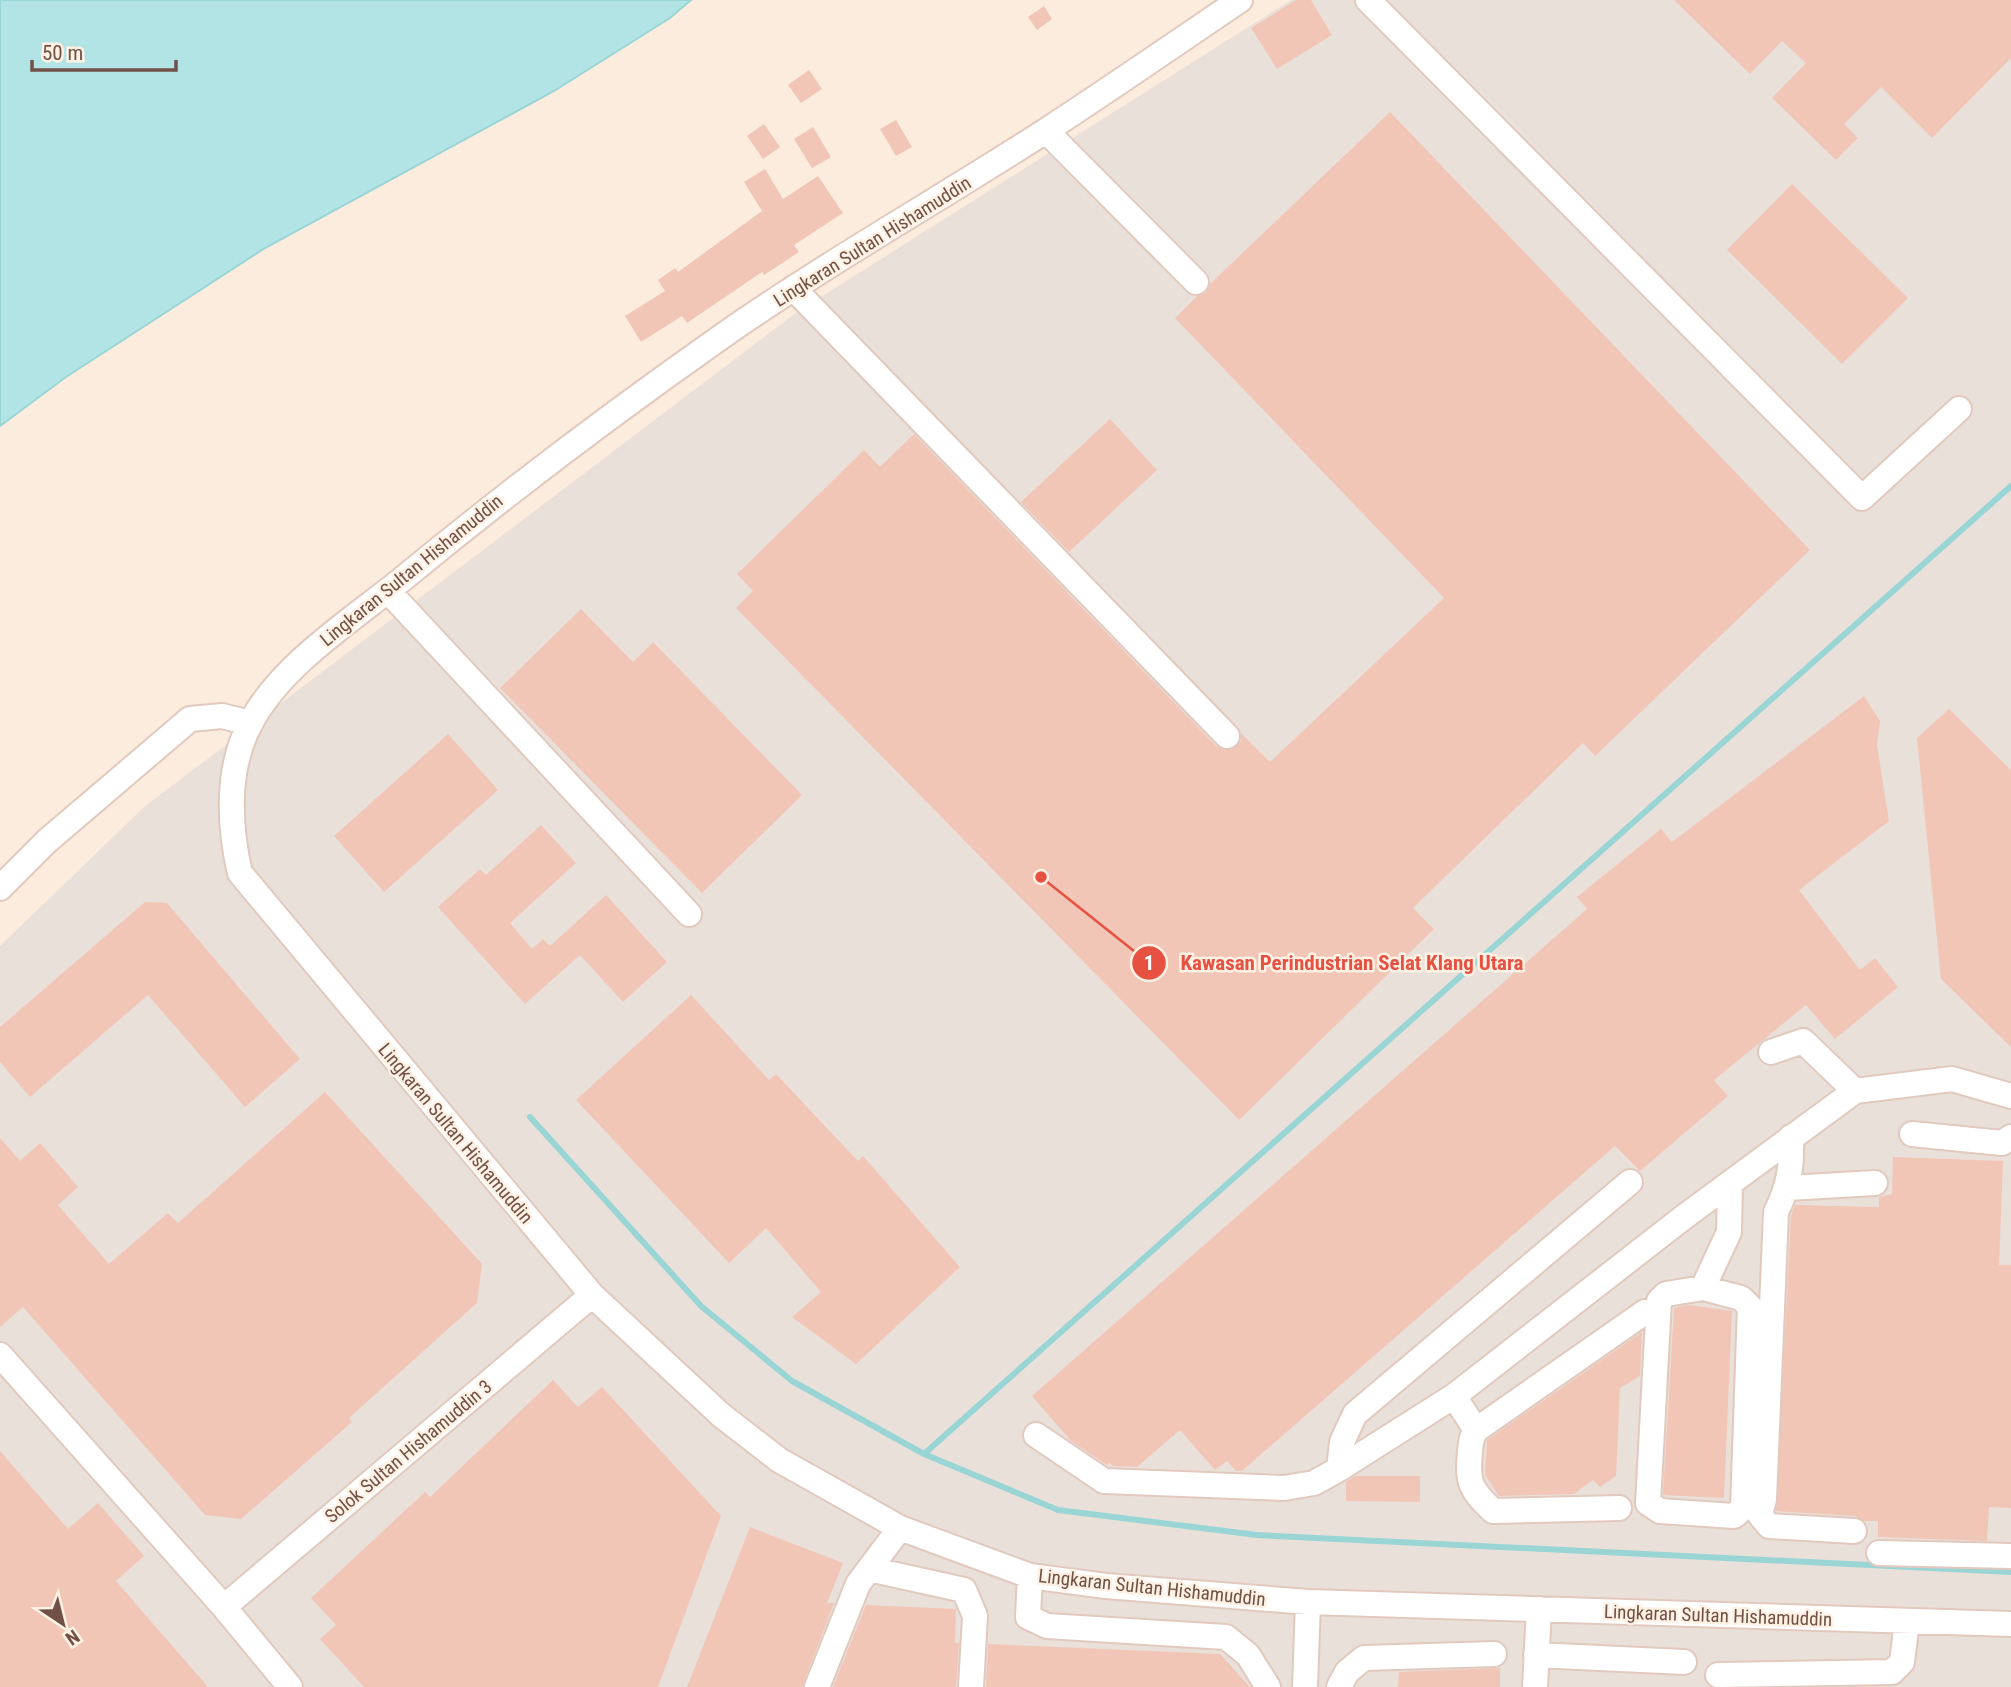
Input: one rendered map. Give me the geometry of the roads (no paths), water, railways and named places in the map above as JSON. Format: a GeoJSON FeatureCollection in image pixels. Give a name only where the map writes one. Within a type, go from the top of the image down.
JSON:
{"type":"FeatureCollection","features":[{"type":"Feature","properties":{"kind":"street","name":"Lingkaran Sultan Hishamuddin"},"geometry":{"type":"LineString","coordinates":[[1240,0],[1046,131],[723,335],[520,482],[314,648],[279,685],[250,723],[234,777],[232,837],[240,873],[592,1295],[721,1415],[779,1460],[900,1528],[1030,1576],[1107,1586],[1308,1602],[2011,1624]]}},
{"type":"Feature","properties":{"kind":"street"},"geometry":{"type":"LineString","coordinates":[[1368,0],[1862,498],[1959,409]]}},
{"type":"Feature","properties":{"kind":"street"},"geometry":{"type":"LineString","coordinates":[[1046,131],[1196,282]]}},
{"type":"Feature","properties":{"kind":"street"},"geometry":{"type":"LineString","coordinates":[[794,289],[1227,736]]}},
{"type":"Feature","properties":{"kind":"street"},"geometry":{"type":"LineString","coordinates":[[388,591],[690,914]]}},
{"type":"Feature","properties":{"kind":"street"},"geometry":{"type":"LineString","coordinates":[[0,888],[47,841],[190,719],[222,716],[250,723]]}},
{"type":"Feature","properties":{"kind":"street"},"geometry":{"type":"LineString","coordinates":[[1771,1052],[1803,1041],[1856,1091]]}},
{"type":"Feature","properties":{"kind":"street"},"geometry":{"type":"LineString","coordinates":[[1036,1435],[1104,1481],[1284,1488],[1314,1483],[1454,1396],[1730,1183],[1856,1091],[1952,1079],[2011,1096]]}},
{"type":"Feature","properties":{"kind":"street"},"geometry":{"type":"LineString","coordinates":[[1912,1134],[2002,1143],[2010,1139]]}},
{"type":"Feature","properties":{"kind":"street"},"geometry":{"type":"LineString","coordinates":[[1791,1138],[1792,1172],[1788,1188],[1776,1212],[1764,1499],[1760,1516],[1769,1526],[1854,1531]]}},
{"type":"Feature","properties":{"kind":"street"},"geometry":{"type":"LineString","coordinates":[[1339,1469],[1342,1442],[1354,1414],[1630,1182]]}},
{"type":"Feature","properties":{"kind":"street"},"geometry":{"type":"LineString","coordinates":[[1703,1288],[1728,1232],[1730,1183]]}},
{"type":"Feature","properties":{"kind":"street"},"geometry":{"type":"LineString","coordinates":[[1788,1188],[1875,1183]]}},
{"type":"Feature","properties":{"kind":"street"},"geometry":{"type":"LineString","coordinates":[[1703,1288],[1741,1298],[1750,1307],[1743,1508],[1734,1516],[1660,1511],[1648,1503],[1658,1301],[1666,1294],[1703,1288]]}},
{"type":"Feature","properties":{"kind":"street","name":"Solok Sultan Hishamuddin 3"},"geometry":{"type":"LineString","coordinates":[[224,1607],[592,1295]]}},
{"type":"Feature","properties":{"kind":"street"},"geometry":{"type":"LineString","coordinates":[[1619,1507],[1493,1511],[1476,1495],[1468,1479],[1472,1436],[1476,1430],[1645,1312]]}},
{"type":"Feature","properties":{"kind":"street"},"geometry":{"type":"LineString","coordinates":[[0,1355],[224,1607],[290,1687]]}},
{"type":"Feature","properties":{"kind":"street"},"geometry":{"type":"LineString","coordinates":[[1454,1396],[1476,1430]]}},
{"type":"Feature","properties":{"kind":"street"},"geometry":{"type":"LineString","coordinates":[[817,1687],[858,1584],[900,1528]]}},
{"type":"Feature","properties":{"kind":"street"},"geometry":{"type":"LineString","coordinates":[[1879,1553],[2011,1556]]}},
{"type":"Feature","properties":{"kind":"street"},"geometry":{"type":"LineString","coordinates":[[869,1569],[964,1590],[975,1616],[971,1687]]}},
{"type":"Feature","properties":{"kind":"street"},"geometry":{"type":"LineString","coordinates":[[1030,1576],[1028,1617],[1048,1626],[1226,1637],[1248,1655],[1268,1687]]}},
{"type":"Feature","properties":{"kind":"street"},"geometry":{"type":"LineString","coordinates":[[1305,1687],[1308,1602]]}},
{"type":"Feature","properties":{"kind":"street"},"geometry":{"type":"LineString","coordinates":[[1535,1687],[1539,1609]]}},
{"type":"Feature","properties":{"kind":"street"},"geometry":{"type":"LineString","coordinates":[[1718,1675],[1892,1672],[1902,1662],[1908,1621]]}},
{"type":"Feature","properties":{"kind":"street"},"geometry":{"type":"LineString","coordinates":[[1339,1687],[1347,1672],[1364,1658],[1494,1654]]}},
{"type":"Feature","properties":{"kind":"street"},"geometry":{"type":"LineString","coordinates":[[1536,1655],[1684,1662]]}},
{"type":"Feature","properties":{"kind":"water"},"geometry":{"type":"Polygon","coordinates":[[[0,0],[691,0],[670,18],[554,91],[265,248],[66,377],[0,426],[0,0]]]}},
{"type":"Feature","properties":{"kind":"waterway"},"geometry":{"type":"LineString","coordinates":[[924,1454],[2011,486]]}},
{"type":"Feature","properties":{"kind":"waterway"},"geometry":{"type":"LineString","coordinates":[[530,1117],[701,1306],[792,1381],[924,1454],[1058,1510],[1257,1535],[2011,1572]]}},
{"type":"Feature","properties":{"kind":"place","name":"Kawasan Perindustrian Selat Klang Utara"},"geometry":{"type":"Point","coordinates":[1041,877]}}]}
